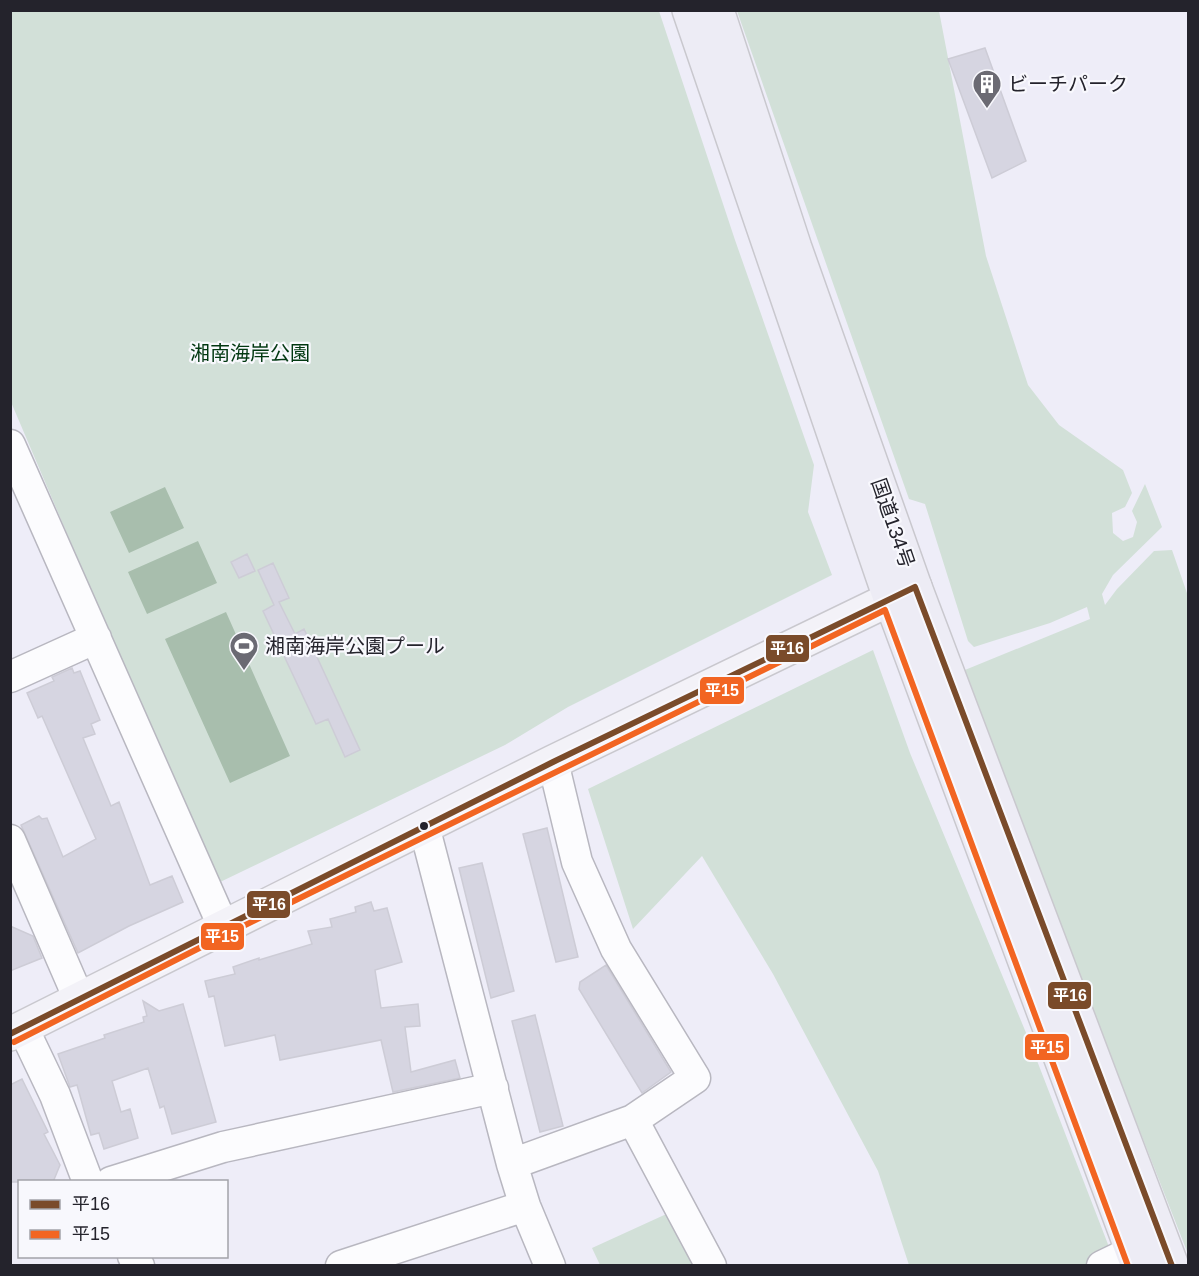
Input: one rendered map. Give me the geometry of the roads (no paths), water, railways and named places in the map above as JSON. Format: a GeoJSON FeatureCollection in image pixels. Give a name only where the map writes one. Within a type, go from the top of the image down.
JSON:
{"type":"FeatureCollection","features":[{"type":"Feature","properties":{"kind":"highway","name":"国道134号"},"geometry":{"type":"LineString","coordinates":[[689,10],[902,592],[1136,1258]]}},
{"type":"Feature","properties":{"kind":"highway","name":"国道134号"},"geometry":{"type":"LineString","coordinates":[[717,10],[795,248],[902,592],[1172,1266]]}},
{"type":"Feature","properties":{"kind":"main road"},"geometry":{"type":"LineString","coordinates":[[17,1031],[552,762],[902,592]]}},
{"type":"Feature","properties":{"kind":"street"},"geometry":{"type":"LineString","coordinates":[[10,445],[222,926]]}},
{"type":"Feature","properties":{"kind":"street"},"geometry":{"type":"LineString","coordinates":[[10,677],[96,638]]}},
{"type":"Feature","properties":{"kind":"street"},"geometry":{"type":"LineString","coordinates":[[512,1164],[633,1120],[695,1078],[616,949],[577,862],[552,762]]}},
{"type":"Feature","properties":{"kind":"street"},"geometry":{"type":"LineString","coordinates":[[424,826],[512,1164],[525,1206],[550,1266]]}},
{"type":"Feature","properties":{"kind":"street"},"geometry":{"type":"LineString","coordinates":[[10,840],[79,999]]}},
{"type":"Feature","properties":{"kind":"street"},"geometry":{"type":"LineString","coordinates":[[17,1031],[55,1095],[87,1180]]}},
{"type":"Feature","properties":{"kind":"street"},"geometry":{"type":"LineString","coordinates":[[117,1180],[223,1147],[493,1088]]}},
{"type":"Feature","properties":{"kind":"street"},"geometry":{"type":"LineString","coordinates":[[633,1120],[711,1266]]}},
{"type":"Feature","properties":{"kind":"street"},"geometry":{"type":"LineString","coordinates":[[341,1266],[525,1206]]}},
{"type":"Feature","properties":{"kind":"street"},"geometry":{"type":"LineString","coordinates":[[1102,1266],[1136,1258]]}},
{"type":"Feature","properties":{"kind":"place","name":"ビーチパーク"},"geometry":{"type":"Point","coordinates":[987,110]}},
{"type":"Feature","properties":{"kind":"place","name":"湘南海岸公園プール"},"geometry":{"type":"Point","coordinates":[244,672]}},
{"type":"Feature","properties":{"kind":"park label","name":"湘南海岸公園"},"geometry":{"type":"Point","coordinates":[250,353]}}]}
